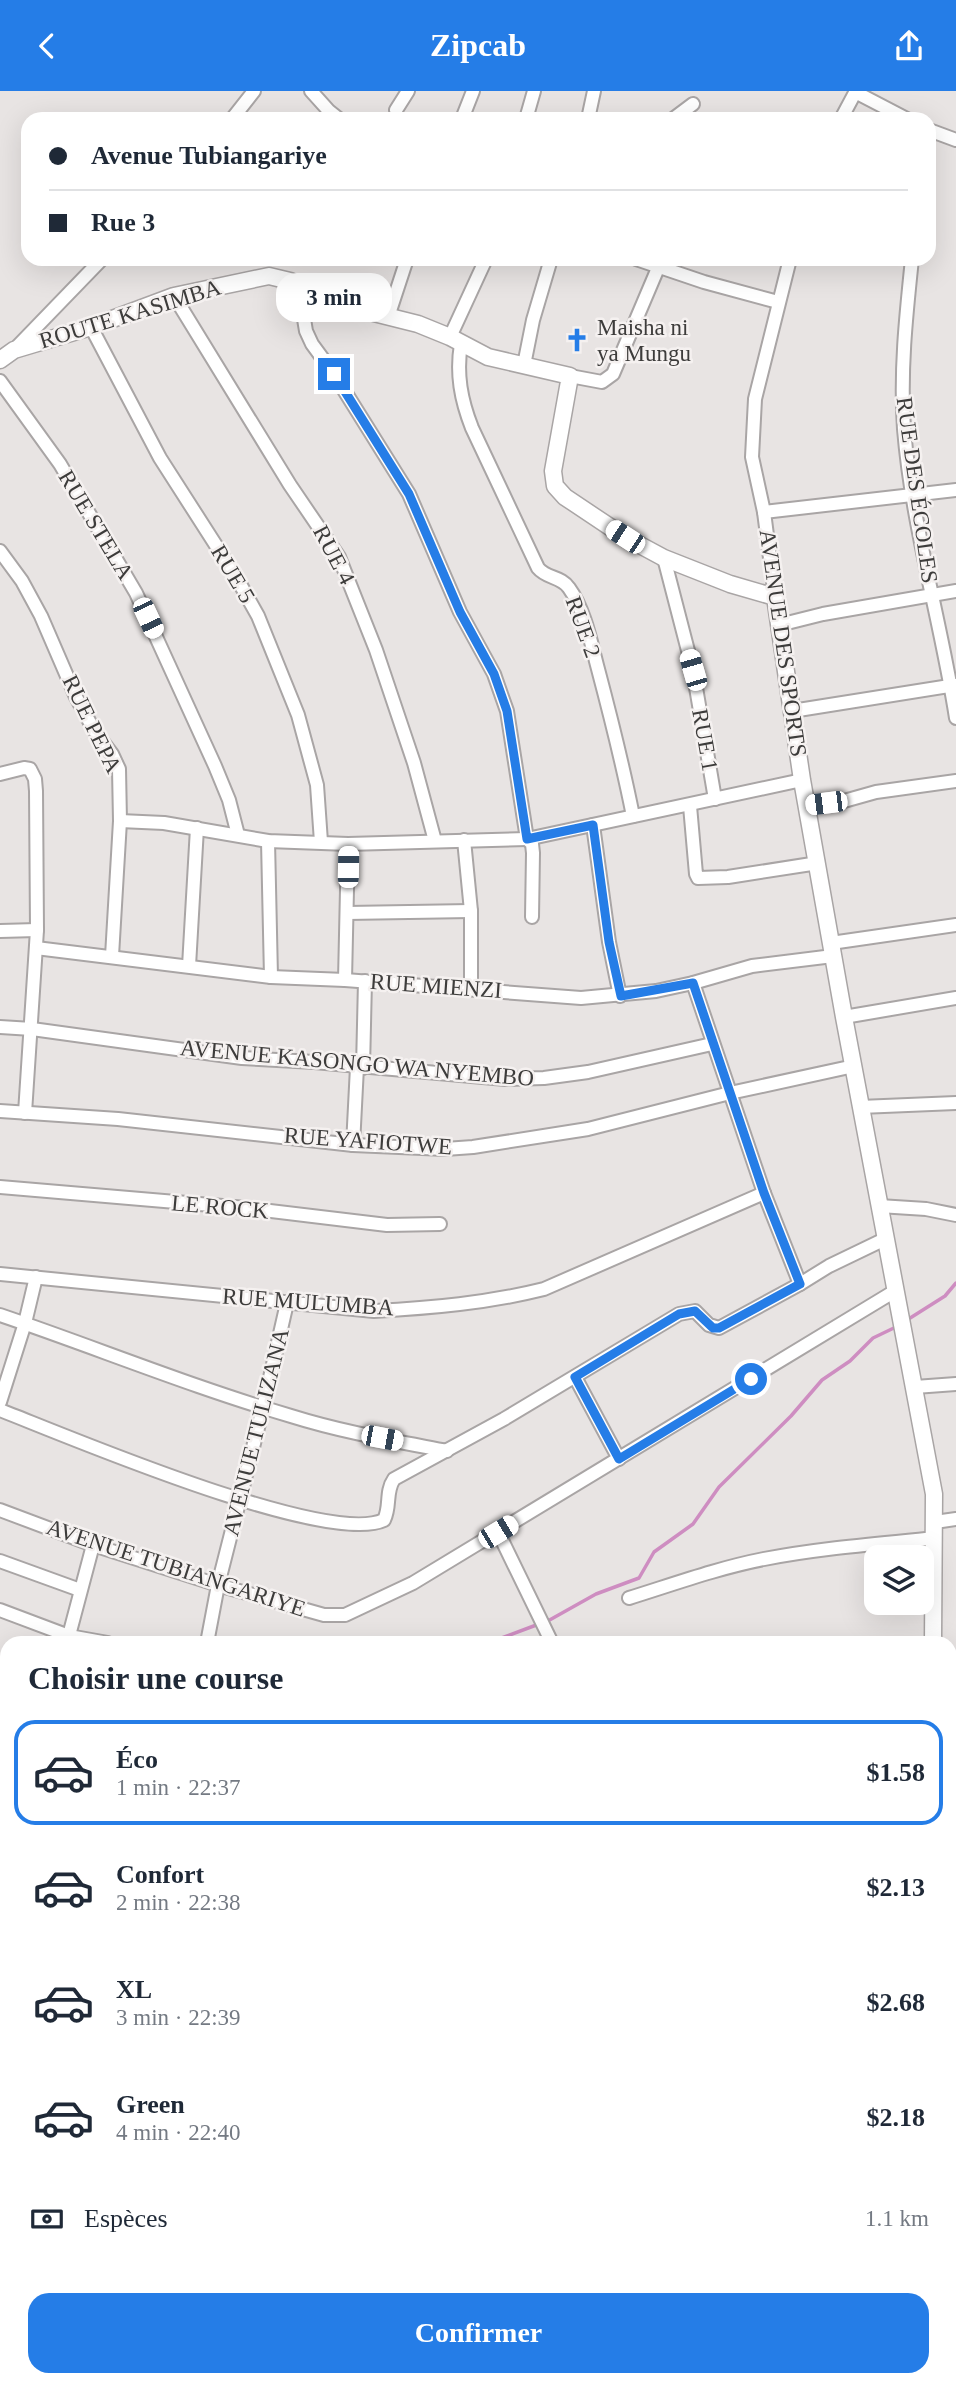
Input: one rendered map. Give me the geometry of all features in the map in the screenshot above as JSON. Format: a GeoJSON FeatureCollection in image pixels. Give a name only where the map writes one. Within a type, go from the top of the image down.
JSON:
{"type":"FeatureCollection","features":[{"type":"Feature","properties":{"kind":"street"},"geometry":{"type":"LineString","coordinates":[[238,112],[254,91]]}},
{"type":"Feature","properties":{"kind":"street"},"geometry":{"type":"LineString","coordinates":[[312,91],[331,112]]}},
{"type":"Feature","properties":{"kind":"street"},"geometry":{"type":"LineString","coordinates":[[396,110],[408,91]]}},
{"type":"Feature","properties":{"kind":"street"},"geometry":{"type":"LineString","coordinates":[[465,112],[473,91]]}},
{"type":"Feature","properties":{"kind":"street"},"geometry":{"type":"LineString","coordinates":[[528,112],[534,91]]}},
{"type":"Feature","properties":{"kind":"street"},"geometry":{"type":"LineString","coordinates":[[589,112],[594,91]]}},
{"type":"Feature","properties":{"kind":"street"},"geometry":{"type":"LineString","coordinates":[[845,112],[855,92],[894,112]]}},
{"type":"Feature","properties":{"kind":"street"},"geometry":{"type":"LineString","coordinates":[[682,112],[693,104]]}},
{"type":"Feature","properties":{"kind":"street"},"geometry":{"type":"LineString","coordinates":[[936,132],[956,140]]}},
{"type":"Feature","properties":{"kind":"street","name":"ROUTE KASIMBA"},"geometry":{"type":"LineString","coordinates":[[0,361],[95,266]]}},
{"type":"Feature","properties":{"kind":"street"},"geometry":{"type":"LineString","coordinates":[[388,317],[405,266]]}},
{"type":"Feature","properties":{"kind":"street","name":"RUE 2"},"geometry":{"type":"LineString","coordinates":[[483,266],[456,340],[463,405],[538,568],[543,574],[557,578],[570,589],[584,620],[621,756],[633,816]]}},
{"type":"Feature","properties":{"kind":"street"},"geometry":{"type":"LineString","coordinates":[[524,365],[549,266]]}},
{"type":"Feature","properties":{"kind":"street"},"geometry":{"type":"LineString","coordinates":[[653,266],[778,302]]}},
{"type":"Feature","properties":{"kind":"street","name":"AVENUE DES SPORTS"},"geometry":{"type":"LineString","coordinates":[[788,266],[755,399],[752,457],[764,512],[802,780],[860,1107],[915,1387]]}},
{"type":"Feature","properties":{"kind":"street","name":"RUE DES ÉCOLES"},"geometry":{"type":"LineString","coordinates":[[911,266],[903,351],[904,429],[913,496],[931,594],[953,685],[956,718]]}},
{"type":"Feature","properties":{"kind":"street","name":"ROUTE KASIMBA"},"geometry":{"type":"LineString","coordinates":[[13,350],[91,327],[174,296],[269,276],[290,281],[346,306],[418,324],[488,357],[602,382],[612,374],[658,268]]}},
{"type":"Feature","properties":{"kind":"street"},"geometry":{"type":"LineString","coordinates":[[308,291],[304,319],[312,344],[334,374],[409,494],[460,612],[494,674],[507,711],[527,839],[532,844],[532,916]]}},
{"type":"Feature","properties":{"kind":"street","name":"RUE 4"},"geometry":{"type":"LineString","coordinates":[[174,296],[290,485],[339,557],[376,650],[414,763],[435,841]]}},
{"type":"Feature","properties":{"kind":"street","name":"RUE 5"},"geometry":{"type":"LineString","coordinates":[[91,327],[160,458],[258,616],[298,715],[317,785],[321,842]]}},
{"type":"Feature","properties":{"kind":"street"},"geometry":{"type":"LineString","coordinates":[[570,376],[553,471],[555,486],[565,497],[625,537],[664,558],[730,584],[775,597]]}},
{"type":"Feature","properties":{"kind":"street","name":"RUE STELA"},"geometry":{"type":"LineString","coordinates":[[0,381],[60,464],[136,593],[220,777],[238,835]]}},
{"type":"Feature","properties":{"kind":"street"},"geometry":{"type":"LineString","coordinates":[[764,512],[956,490]]}},
{"type":"Feature","properties":{"kind":"street","name":"RUE PEPA"},"geometry":{"type":"LineString","coordinates":[[0,551],[22,581],[41,616],[76,697],[119,769],[120,821],[112,956]]}},
{"type":"Feature","properties":{"kind":"street","name":"RUE 1"},"geometry":{"type":"LineString","coordinates":[[664,558],[693,670],[715,799]]}},
{"type":"Feature","properties":{"kind":"street"},"geometry":{"type":"LineString","coordinates":[[779,625],[823,614],[956,591]]}},
{"type":"Feature","properties":{"kind":"street"},"geometry":{"type":"LineString","coordinates":[[792,711],[953,685]]}},
{"type":"Feature","properties":{"kind":"street"},"geometry":{"type":"LineString","coordinates":[[0,774],[30,769],[36,791],[37,930],[25,1113]]}},
{"type":"Feature","properties":{"kind":"street"},"geometry":{"type":"LineString","coordinates":[[120,821],[164,823],[268,841],[348,844],[527,839],[802,780]]}},
{"type":"Feature","properties":{"kind":"street"},"geometry":{"type":"LineString","coordinates":[[808,806],[844,801],[876,792],[956,781]]}},
{"type":"Feature","properties":{"kind":"street"},"geometry":{"type":"LineString","coordinates":[[690,806],[698,878],[728,877],[818,863]]}},
{"type":"Feature","properties":{"kind":"street"},"geometry":{"type":"LineString","coordinates":[[593,825],[609,942],[621,996]]}},
{"type":"Feature","properties":{"kind":"street"},"geometry":{"type":"LineString","coordinates":[[189,967],[197,828]]}},
{"type":"Feature","properties":{"kind":"street"},"geometry":{"type":"LineString","coordinates":[[464,840],[471,911],[471,989]]}},
{"type":"Feature","properties":{"kind":"street"},"geometry":{"type":"LineString","coordinates":[[268,841],[271,977]]}},
{"type":"Feature","properties":{"kind":"street"},"geometry":{"type":"LineString","coordinates":[[345,980],[348,844]]}},
{"type":"Feature","properties":{"kind":"street"},"geometry":{"type":"LineString","coordinates":[[347,913],[471,911]]}},
{"type":"Feature","properties":{"kind":"street","name":"RUE MIENZI"},"geometry":{"type":"LineString","coordinates":[[36,948],[271,977],[365,981],[581,998],[621,996],[693,983],[752,966],[956,925]]}},
{"type":"Feature","properties":{"kind":"street"},"geometry":{"type":"LineString","coordinates":[[0,932],[37,930]]}},
{"type":"Feature","properties":{"kind":"street"},"geometry":{"type":"LineString","coordinates":[[353,1145],[365,981]]}},
{"type":"Feature","properties":{"kind":"street"},"geometry":{"type":"LineString","coordinates":[[693,983],[764,1193],[800,1284]]}},
{"type":"Feature","properties":{"kind":"street"},"geometry":{"type":"LineString","coordinates":[[844,1017],[956,998]]}},
{"type":"Feature","properties":{"kind":"street","name":"AVENUE KASONGO WA NYEMBO"},"geometry":{"type":"LineString","coordinates":[[0,1027],[242,1058],[505,1079],[544,1078],[588,1072],[712,1044]]}},
{"type":"Feature","properties":{"kind":"street","name":"RUE YAFIOTWE"},"geometry":{"type":"LineString","coordinates":[[0,1111],[187,1126],[353,1145],[426,1149],[473,1147],[588,1129],[730,1093],[854,1066]]}},
{"type":"Feature","properties":{"kind":"street"},"geometry":{"type":"LineString","coordinates":[[860,1107],[956,1103]]}},
{"type":"Feature","properties":{"kind":"street","name":"LE ROCK"},"geometry":{"type":"LineString","coordinates":[[0,1187],[246,1209],[387,1225],[440,1224]]}},
{"type":"Feature","properties":{"kind":"street","name":"RUE MULUMBA"},"geometry":{"type":"LineString","coordinates":[[0,1274],[374,1311],[507,1299],[544,1289],[764,1193]]}},
{"type":"Feature","properties":{"kind":"street"},"geometry":{"type":"LineString","coordinates":[[879,1206],[926,1209],[956,1215]]}},
{"type":"Feature","properties":{"kind":"street"},"geometry":{"type":"LineString","coordinates":[[0,1410],[175,1477],[279,1511],[341,1524],[376,1524],[384,1520],[388,1511],[388,1491],[394,1479],[575,1377],[679,1314],[695,1311],[713,1328],[719,1328],[828,1266],[885,1239]]}},
{"type":"Feature","properties":{"kind":"street"},"geometry":{"type":"LineString","coordinates":[[0,1402],[25,1323],[36,1277]]}},
{"type":"Feature","properties":{"kind":"street","name":"AVENUE TUBIANGARIYE"},"geometry":{"type":"LineString","coordinates":[[0,1510],[93,1545],[218,1585],[324,1615],[345,1615],[414,1583],[895,1291]]}},
{"type":"Feature","properties":{"kind":"street","name":"AVENUE TULIZANA"},"geometry":{"type":"LineString","coordinates":[[208,1636],[218,1585],[287,1303]]}},
{"type":"Feature","properties":{"kind":"street"},"geometry":{"type":"LineString","coordinates":[[0,1315],[263,1408],[339,1429],[447,1451]]}},
{"type":"Feature","properties":{"kind":"street"},"geometry":{"type":"LineString","coordinates":[[575,1377],[619,1459]]}},
{"type":"Feature","properties":{"kind":"street"},"geometry":{"type":"LineString","coordinates":[[933,1636],[934,1495],[915,1387],[956,1384]]}},
{"type":"Feature","properties":{"kind":"street"},"geometry":{"type":"LineString","coordinates":[[629,1598],[717,1570],[935,1530],[956,1519]]}},
{"type":"Feature","properties":{"kind":"street"},"geometry":{"type":"LineString","coordinates":[[498,1532],[549,1636]]}},
{"type":"Feature","properties":{"kind":"street"},"geometry":{"type":"LineString","coordinates":[[69,1636],[93,1545]]}},
{"type":"Feature","properties":{"kind":"street"},"geometry":{"type":"LineString","coordinates":[[0,1561],[80,1590]]}},
{"type":"Feature","properties":{"kind":"street"},"geometry":{"type":"LineString","coordinates":[[0,1609],[59,1636]]}},
{"type":"Feature","properties":{"kind":"waterway"},"geometry":{"type":"LineString","coordinates":[[907,1320],[945,1296],[956,1283]]}},
{"type":"Feature","properties":{"kind":"waterway"},"geometry":{"type":"LineString","coordinates":[[546,1622],[596,1594],[639,1578],[654,1552],[693,1524],[719,1487],[791,1416],[822,1380],[850,1361],[873,1338],[898,1326]]}},
{"type":"Feature","properties":{"kind":"waterway"},"geometry":{"type":"LineString","coordinates":[[507,1636],[539,1624]]}},
{"type":"Feature","properties":{"kind":"place","name":"Maisha ni ya Mungu"},"geometry":{"type":"Point","coordinates":[577,340]}},
{"type":"Feature","properties":{"kind":"route"},"geometry":{"type":"LineString","coordinates":[[334,374],[409,494],[460,612],[494,674],[507,711],[527,839],[593,825],[609,942],[621,996],[693,983],[764,1193],[800,1284],[719,1328],[713,1328],[695,1311],[679,1314],[575,1377],[619,1459],[751,1379]]}}]}
